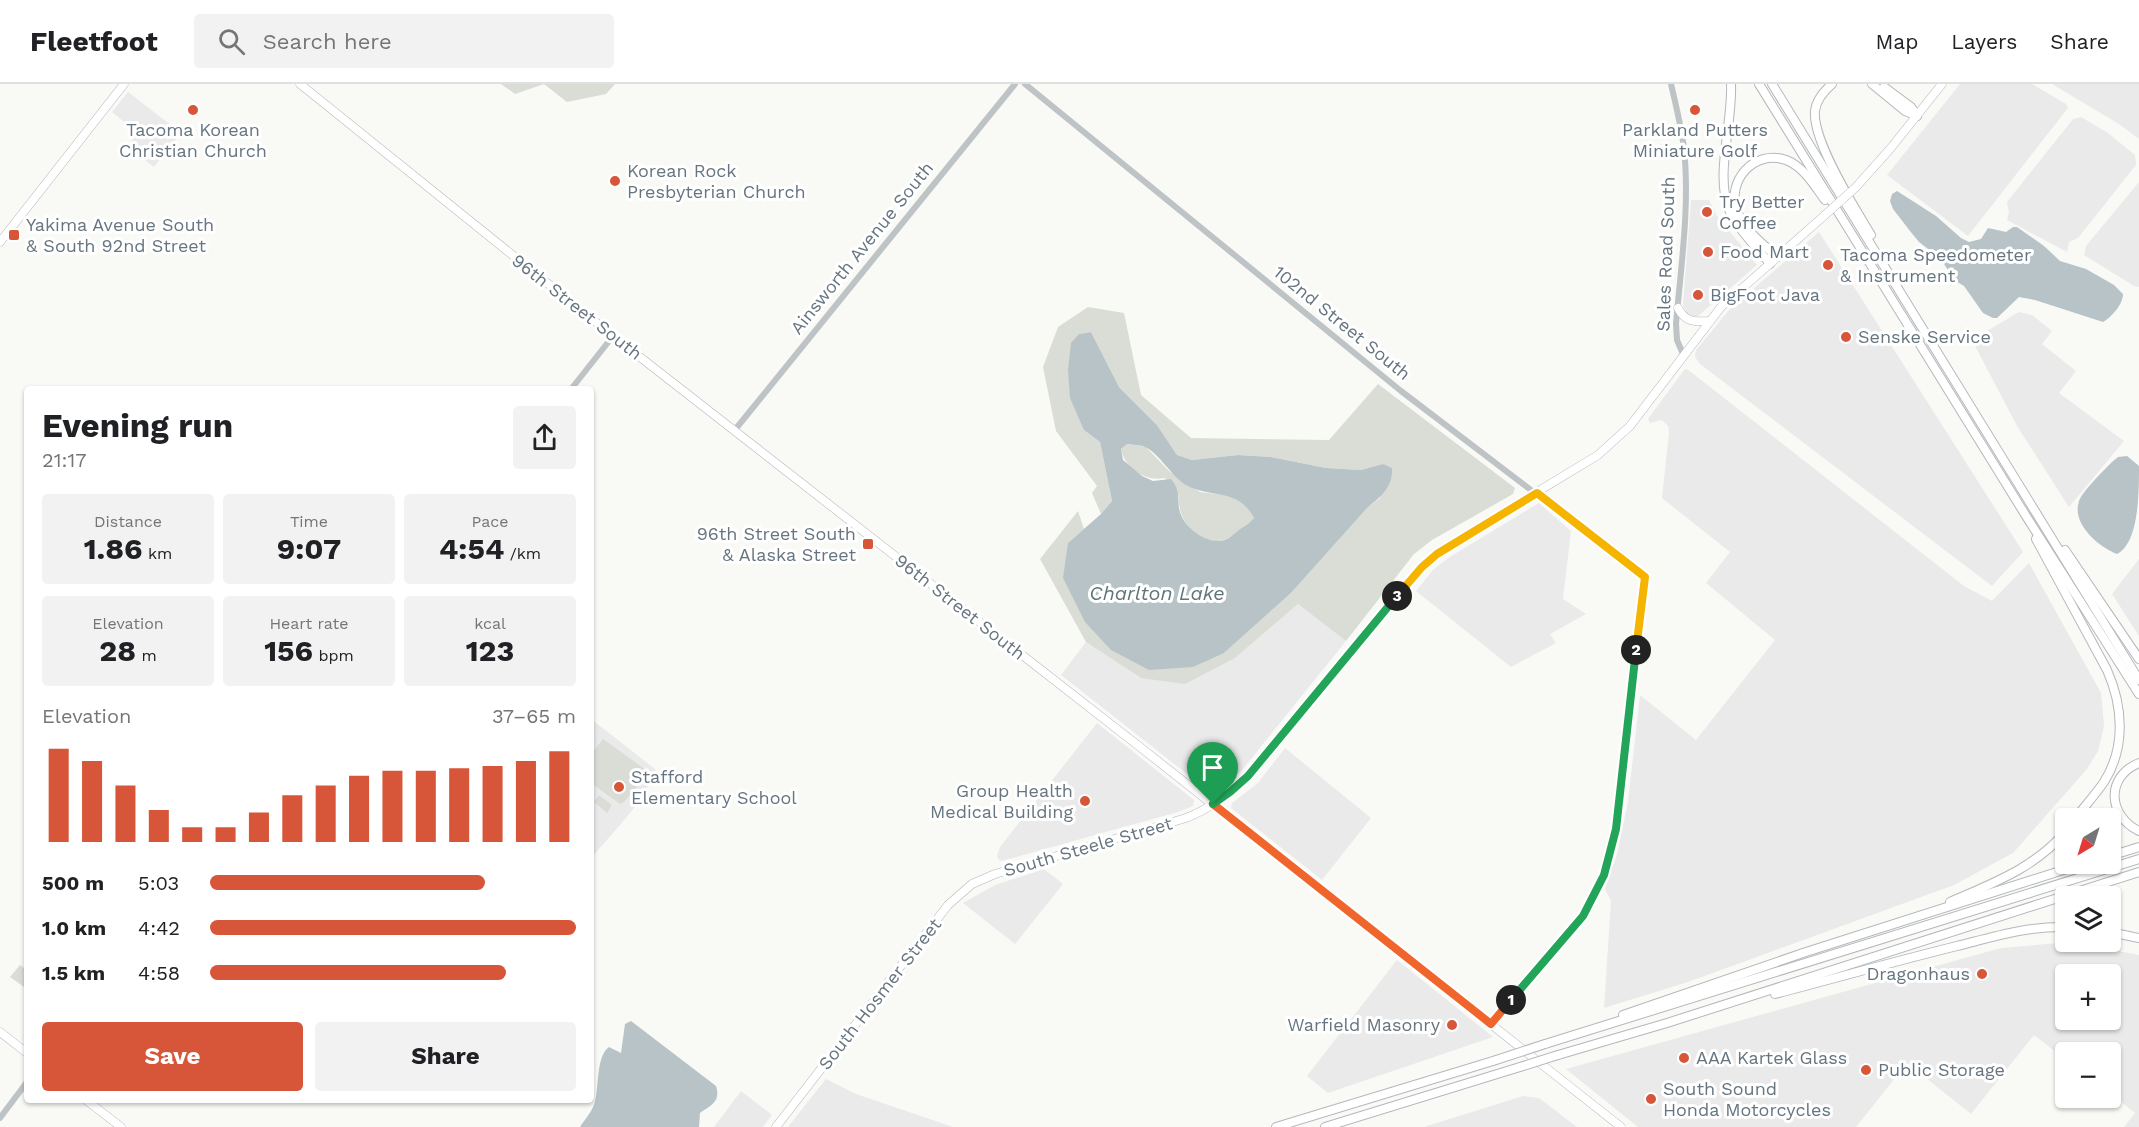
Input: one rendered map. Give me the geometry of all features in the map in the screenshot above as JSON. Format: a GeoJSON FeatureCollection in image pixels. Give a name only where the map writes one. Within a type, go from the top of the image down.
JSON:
{"type":"FeatureCollection","features":[{"type":"Feature","properties":{"kind":"highway"},"geometry":{"type":"LineString","coordinates":[[1731,84],[1724,194],[1734,219],[1770,264]]}},
{"type":"Feature","properties":{"kind":"highway"},"geometry":{"type":"LineString","coordinates":[[1759,84],[2029,513],[2139,680]]}},
{"type":"Feature","properties":{"kind":"highway"},"geometry":{"type":"LineString","coordinates":[[1772,84],[1882,263],[2139,694]]}},
{"type":"Feature","properties":{"kind":"highway"},"geometry":{"type":"LineString","coordinates":[[1832,84],[1822,94],[1815,108],[1816,128],[1835,170],[1878,250],[1882,263]]}},
{"type":"Feature","properties":{"kind":"highway"},"geometry":{"type":"LineString","coordinates":[[1872,84],[1907,113],[1917,116]]}},
{"type":"Feature","properties":{"kind":"highway"},"geometry":{"type":"LineString","coordinates":[[1881,84],[1911,107],[1917,116]]}},
{"type":"Feature","properties":{"kind":"highway"},"geometry":{"type":"LineString","coordinates":[[1777,257],[1744,224],[1734,200],[1734,189],[1743,171],[1752,164],[1769,159],[1784,160],[1803,171],[1824,198],[1859,253],[1875,271]]}},
{"type":"Feature","properties":{"kind":"highway"},"geometry":{"type":"LineString","coordinates":[[2029,513],[2071,558],[2139,659]]}},
{"type":"Feature","properties":{"kind":"highway"},"geometry":{"type":"LineString","coordinates":[[2029,513],[2041,551],[2107,670],[2117,700],[2120,731],[2114,760],[2102,785],[2084,808]]}},
{"type":"Feature","properties":{"kind":"highway"},"geometry":{"type":"LineString","coordinates":[[2139,763],[2128,769],[2121,777],[2114,798],[2121,817],[2139,831]]}},
{"type":"Feature","properties":{"kind":"highway"},"geometry":{"type":"LineString","coordinates":[[1904,922],[2021,870],[2055,842]]}},
{"type":"Feature","properties":{"kind":"highway"},"geometry":{"type":"LineString","coordinates":[[2121,853],[2139,847]]}},
{"type":"Feature","properties":{"kind":"highway"},"geometry":{"type":"LineString","coordinates":[[1276,1127],[2139,859]]}},
{"type":"Feature","properties":{"kind":"highway"},"geometry":{"type":"LineString","coordinates":[[1667,1023],[2139,872]]}},
{"type":"Feature","properties":{"kind":"highway"},"geometry":{"type":"LineString","coordinates":[[1558,1040],[1683,993],[2055,873]]}},
{"type":"Feature","properties":{"kind":"highway"},"geometry":{"type":"LineString","coordinates":[[1325,1127],[1667,1023],[1895,960],[2005,933],[2033,928],[2055,927]]}},
{"type":"Feature","properties":{"kind":"highway"},"geometry":{"type":"LineString","coordinates":[[2121,934],[2139,939]]}},
{"type":"Feature","properties":{"kind":"main road"},"geometry":{"type":"LineString","coordinates":[[0,242],[124,84]]}},
{"type":"Feature","properties":{"kind":"main road","name":"96th Street South"},"geometry":{"type":"LineString","coordinates":[[300,84],[613,336],[1213,804],[1621,1127]]}},
{"type":"Feature","properties":{"kind":"main road","name":"South Steele Street"},"geometry":{"type":"LineString","coordinates":[[994,874],[1177,821],[1213,804],[1237,786],[1422,567],[1458,540],[1598,455],[1618,438],[1630,426],[1683,354],[1727,300],[1856,187],[1942,84]]}},
{"type":"Feature","properties":{"kind":"main road"},"geometry":{"type":"LineString","coordinates":[[1678,308],[1687,320],[1710,321]]}},
{"type":"Feature","properties":{"kind":"main road","name":"South Hosmer Street"},"geometry":{"type":"LineString","coordinates":[[776,1127],[948,905],[972,884],[994,874]]}},
{"type":"Feature","properties":{"kind":"main road"},"geometry":{"type":"LineString","coordinates":[[0,1032],[24,1051]]}},
{"type":"Feature","properties":{"kind":"main road"},"geometry":{"type":"LineString","coordinates":[[90,1103],[121,1127]]}},
{"type":"Feature","properties":{"kind":"street","name":"Ainsworth Avenue South"},"geometry":{"type":"LineString","coordinates":[[734,431],[1015,84]]}},
{"type":"Feature","properties":{"kind":"street","name":"102nd Street South"},"geometry":{"type":"LineString","coordinates":[[1025,84],[1401,391],[1645,577],[1616,829],[1604,875],[1588,909],[1572,931],[1491,1024]]}},
{"type":"Feature","properties":{"kind":"street","name":"Sales Road South"},"geometry":{"type":"LineString","coordinates":[[1671,84],[1683,146],[1686,178],[1686,221],[1676,332],[1683,354]]}},
{"type":"Feature","properties":{"kind":"street"},"geometry":{"type":"LineString","coordinates":[[574,386],[613,336]]}},
{"type":"Feature","properties":{"kind":"street"},"geometry":{"type":"LineString","coordinates":[[0,1118],[24,1086]]}},
{"type":"Feature","properties":{"kind":"shaded area"},"geometry":{"type":"Polygon","coordinates":[[[501,84],[544,84],[515,94],[501,84]]]}},
{"type":"Feature","properties":{"kind":"shaded area"},"geometry":{"type":"Polygon","coordinates":[[[544,84],[615,84],[606,94],[567,102],[544,84]]]}},
{"type":"Feature","properties":{"kind":"shaded area"},"geometry":{"type":"Polygon","coordinates":[[[1960,84],[2032,84],[2066,104],[2068,108],[1968,236],[1887,175],[1960,84]]]}},
{"type":"Feature","properties":{"kind":"shaded area"},"geometry":{"type":"Polygon","coordinates":[[[2052,84],[2139,84],[2139,139],[2119,124],[2052,84]]]}},
{"type":"Feature","properties":{"kind":"shaded area"},"geometry":{"type":"Polygon","coordinates":[[[128,92],[181,133],[154,167],[127,146],[138,133],[112,112],[128,92]]]}},
{"type":"Feature","properties":{"kind":"shaded area"},"geometry":{"type":"Polygon","coordinates":[[[2081,117],[2108,133],[2135,155],[2136,165],[2078,238],[2069,242],[2067,252],[2007,220],[2009,212],[2007,202],[2073,119],[2081,117]]]}},
{"type":"Feature","properties":{"kind":"shaded area"},"geometry":{"type":"Polygon","coordinates":[[[2139,182],[2139,287],[2084,255],[2086,246],[2139,182]]]}},
{"type":"Feature","properties":{"kind":"shaded area"},"geometry":{"type":"Polygon","coordinates":[[[1691,200],[1709,200],[1717,216],[1757,265],[1698,316],[1688,316],[1683,305],[1691,200]]]}},
{"type":"Feature","properties":{"kind":"shaded area"},"geometry":{"type":"Polygon","coordinates":[[[1819,232],[2023,552],[1992,586],[1700,364],[1695,357],[1696,350],[1729,310],[1819,232]]]}},
{"type":"Feature","properties":{"kind":"shaded area"},"geometry":{"type":"Polygon","coordinates":[[[1088,307],[1124,313],[1141,395],[1191,438],[1329,440],[1378,384],[1515,488],[1513,494],[1432,540],[1414,554],[1346,641],[1298,604],[1235,658],[1185,684],[1141,678],[1086,642],[1040,559],[1078,511],[1084,529],[1068,543],[1224,653],[1291,593],[1368,507],[1380,498],[1384,464],[1361,470],[1326,468],[1271,457],[1238,455],[1192,460],[1177,455],[1157,425],[1119,387],[1091,332],[1079,334],[1084,430],[1100,442],[1112,501],[1101,514],[1092,493],[1097,486],[1056,431],[1043,367],[1058,327],[1088,307]]]}},
{"type":"Feature","properties":{"kind":"shaded area"},"geometry":{"type":"Polygon","coordinates":[[[2019,312],[2032,315],[2052,331],[2042,344],[2076,371],[2059,393],[2124,441],[2069,507],[2017,426],[1972,340],[2019,312]]]}},
{"type":"Feature","properties":{"kind":"shaded area"},"geometry":{"type":"Polygon","coordinates":[[[1687,369],[1964,586],[1992,601],[2029,563],[2101,693],[2104,726],[2098,751],[2087,769],[2013,853],[1954,885],[1688,982],[1604,1008],[1611,901],[1605,889],[1617,854],[1628,802],[1640,695],[1696,740],[1775,640],[1706,583],[1730,552],[1662,498],[1668,426],[1662,420],[1650,423],[1648,419],[1687,369]]]}},
{"type":"Feature","properties":{"kind":"shaded area"},"geometry":{"type":"Polygon","coordinates":[[[1127,444],[1146,447],[1169,471],[1200,492],[1236,498],[1254,518],[1241,530],[1224,540],[1213,541],[1198,536],[1183,518],[1179,496],[1165,478],[1144,476],[1127,463],[1121,449],[1127,444]]]}},
{"type":"Feature","properties":{"kind":"shaded area"},"geometry":{"type":"Polygon","coordinates":[[[1539,503],[1571,531],[1563,599],[1586,614],[1550,634],[1556,643],[1511,667],[1416,591],[1433,570],[1448,558],[1539,503]]]}},
{"type":"Feature","properties":{"kind":"shaded area"},"geometry":{"type":"Polygon","coordinates":[[[2139,559],[2139,636],[2112,594],[2139,559]]]}},
{"type":"Feature","properties":{"kind":"shaded area"},"geometry":{"type":"Polygon","coordinates":[[[1298,604],[1346,641],[1242,770],[1219,791],[1210,792],[1061,675],[1086,642],[1141,678],[1235,658],[1298,604]]]}},
{"type":"Feature","properties":{"kind":"shaded area","name":"Stafford Elementary School"},"geometry":{"type":"Polygon","coordinates":[[[594,721],[656,772],[638,803],[594,855],[594,721]]]}},
{"type":"Feature","properties":{"kind":"shaded area"},"geometry":{"type":"Polygon","coordinates":[[[1097,723],[1194,800],[1193,806],[999,860],[997,856],[1000,847],[1097,723]]]}},
{"type":"Feature","properties":{"kind":"shaded area"},"geometry":{"type":"Polygon","coordinates":[[[603,739],[646,770],[646,776],[624,802],[620,804],[594,785],[594,750],[603,739]]]}},
{"type":"Feature","properties":{"kind":"shaded area"},"geometry":{"type":"Polygon","coordinates":[[[1285,748],[1371,818],[1322,880],[1231,808],[1232,803],[1258,783],[1285,748]]]}},
{"type":"Feature","properties":{"kind":"shaded area"},"geometry":{"type":"Polygon","coordinates":[[[599,795],[612,805],[607,813],[594,802],[599,795]]]}},
{"type":"Feature","properties":{"kind":"shaded area"},"geometry":{"type":"Polygon","coordinates":[[[1044,869],[1063,884],[1015,944],[963,903],[995,885],[1044,869]]]}},
{"type":"Feature","properties":{"kind":"shaded area"},"geometry":{"type":"Polygon","coordinates":[[[2055,943],[2055,952],[2121,952],[2139,955],[2139,1127],[2124,1127],[2135,1113],[2121,1102],[2121,1042],[2055,1042],[2055,1051],[2034,1035],[1971,1114],[1907,1063],[1856,1127],[1638,1127],[1566,1069],[2001,948],[2055,943]]]}},
{"type":"Feature","properties":{"kind":"shaded area"},"geometry":{"type":"Polygon","coordinates":[[[1397,960],[1493,1037],[1328,1093],[1307,1076],[1397,960]]]}},
{"type":"Feature","properties":{"kind":"shaded area"},"geometry":{"type":"Polygon","coordinates":[[[20,965],[24,968],[24,987],[10,977],[20,965]]]}},
{"type":"Feature","properties":{"kind":"shaded area"},"geometry":{"type":"Polygon","coordinates":[[[826,1079],[856,1094],[953,1127],[788,1127],[826,1079]]]}},
{"type":"Feature","properties":{"kind":"shaded area"},"geometry":{"type":"Polygon","coordinates":[[[741,1091],[772,1115],[763,1127],[714,1127],[741,1091]]]}},
{"type":"Feature","properties":{"kind":"shaded area"},"geometry":{"type":"Polygon","coordinates":[[[1523,1096],[1539,1098],[1577,1127],[1424,1127],[1523,1096]]]}},
{"type":"Feature","properties":{"kind":"water"},"geometry":{"type":"Polygon","coordinates":[[[1897,191],[1936,216],[1961,238],[1969,242],[1981,239],[1988,228],[2006,232],[2017,227],[2044,246],[2060,261],[2086,269],[2114,285],[2123,294],[2119,306],[2103,322],[2019,297],[1997,318],[1983,313],[1964,286],[1954,280],[1941,259],[1919,242],[1893,209],[1890,201],[1892,194],[1897,191]]]}},
{"type":"Feature","properties":{"kind":"water","name":"Charlton Lake"},"geometry":{"type":"Polygon","coordinates":[[[1091,332],[1119,387],[1157,425],[1177,455],[1192,460],[1238,455],[1271,457],[1326,468],[1361,470],[1383,464],[1392,468],[1391,480],[1386,490],[1291,593],[1224,653],[1193,667],[1149,670],[1111,650],[1085,622],[1063,578],[1068,543],[1101,514],[1112,501],[1100,442],[1084,430],[1070,398],[1068,370],[1071,343],[1079,334],[1091,332]],[[1127,444],[1121,449],[1123,460],[1142,476],[1153,481],[1171,479],[1177,490],[1180,514],[1191,529],[1202,537],[1215,541],[1227,539],[1254,518],[1240,502],[1186,485],[1150,450],[1143,446],[1127,444]]]}},
{"type":"Feature","properties":{"kind":"water"},"geometry":{"type":"Polygon","coordinates":[[[2127,456],[2139,466],[2138,503],[2130,539],[2117,554],[2102,546],[2088,533],[2079,518],[2078,510],[2081,497],[2094,481],[2118,457],[2127,456]]]}},
{"type":"Feature","properties":{"kind":"water"},"geometry":{"type":"Polygon","coordinates":[[[631,1021],[716,1086],[716,1099],[700,1113],[699,1127],[580,1127],[595,1102],[602,1057],[609,1047],[621,1053],[625,1024],[631,1021]]]}},
{"type":"Feature","properties":{"kind":"place","name":"Tacoma Korean Christian Church"},"geometry":{"type":"Point","coordinates":[193,110]}},
{"type":"Feature","properties":{"kind":"place","name":"Parkland Putters Miniature Golf"},"geometry":{"type":"Point","coordinates":[1695,110]}},
{"type":"Feature","properties":{"kind":"place","name":"Korean Rock Presbyterian Church"},"geometry":{"type":"Point","coordinates":[615,181]}},
{"type":"Feature","properties":{"kind":"place","name":"Try Better Coffee"},"geometry":{"type":"Point","coordinates":[1707,212]}},
{"type":"Feature","properties":{"kind":"place","name":"Yakima Avenue South & South 92nd Street"},"geometry":{"type":"Point","coordinates":[14,235]}},
{"type":"Feature","properties":{"kind":"place","name":"Food Mart"},"geometry":{"type":"Point","coordinates":[1708,252]}},
{"type":"Feature","properties":{"kind":"place","name":"Tacoma Speedometer & Instrument"},"geometry":{"type":"Point","coordinates":[1828,265]}},
{"type":"Feature","properties":{"kind":"place","name":"BigFoot Java"},"geometry":{"type":"Point","coordinates":[1698,295]}},
{"type":"Feature","properties":{"kind":"place","name":"Senske Service"},"geometry":{"type":"Point","coordinates":[1846,337]}},
{"type":"Feature","properties":{"kind":"place","name":"96th Street South & Alaska Street"},"geometry":{"type":"Point","coordinates":[868,544]}},
{"type":"Feature","properties":{"kind":"place","name":"Stafford Elementary School"},"geometry":{"type":"Point","coordinates":[619,787]}},
{"type":"Feature","properties":{"kind":"place","name":"Group Health Medical Building"},"geometry":{"type":"Point","coordinates":[1085,801]}},
{"type":"Feature","properties":{"kind":"place","name":"Dragonhaus"},"geometry":{"type":"Point","coordinates":[1982,974]}},
{"type":"Feature","properties":{"kind":"place","name":"Warfield Masonry"},"geometry":{"type":"Point","coordinates":[1452,1025]}},
{"type":"Feature","properties":{"kind":"place","name":"AAA Kartek Glass"},"geometry":{"type":"Point","coordinates":[1684,1058]}},
{"type":"Feature","properties":{"kind":"place","name":"Public Storage"},"geometry":{"type":"Point","coordinates":[1866,1070]}},
{"type":"Feature","properties":{"kind":"place","name":"South Sound Honda Motorcycles"},"geometry":{"type":"Point","coordinates":[1651,1099]}},
{"type":"Feature","properties":{"kind":"route"},"geometry":{"type":"LineString","coordinates":[[1537,493],[1645,577],[1616,829],[1604,875],[1588,909],[1577,924],[1491,1024],[1213,804],[1251,772],[1422,567],[1458,540],[1537,493]]}}]}
